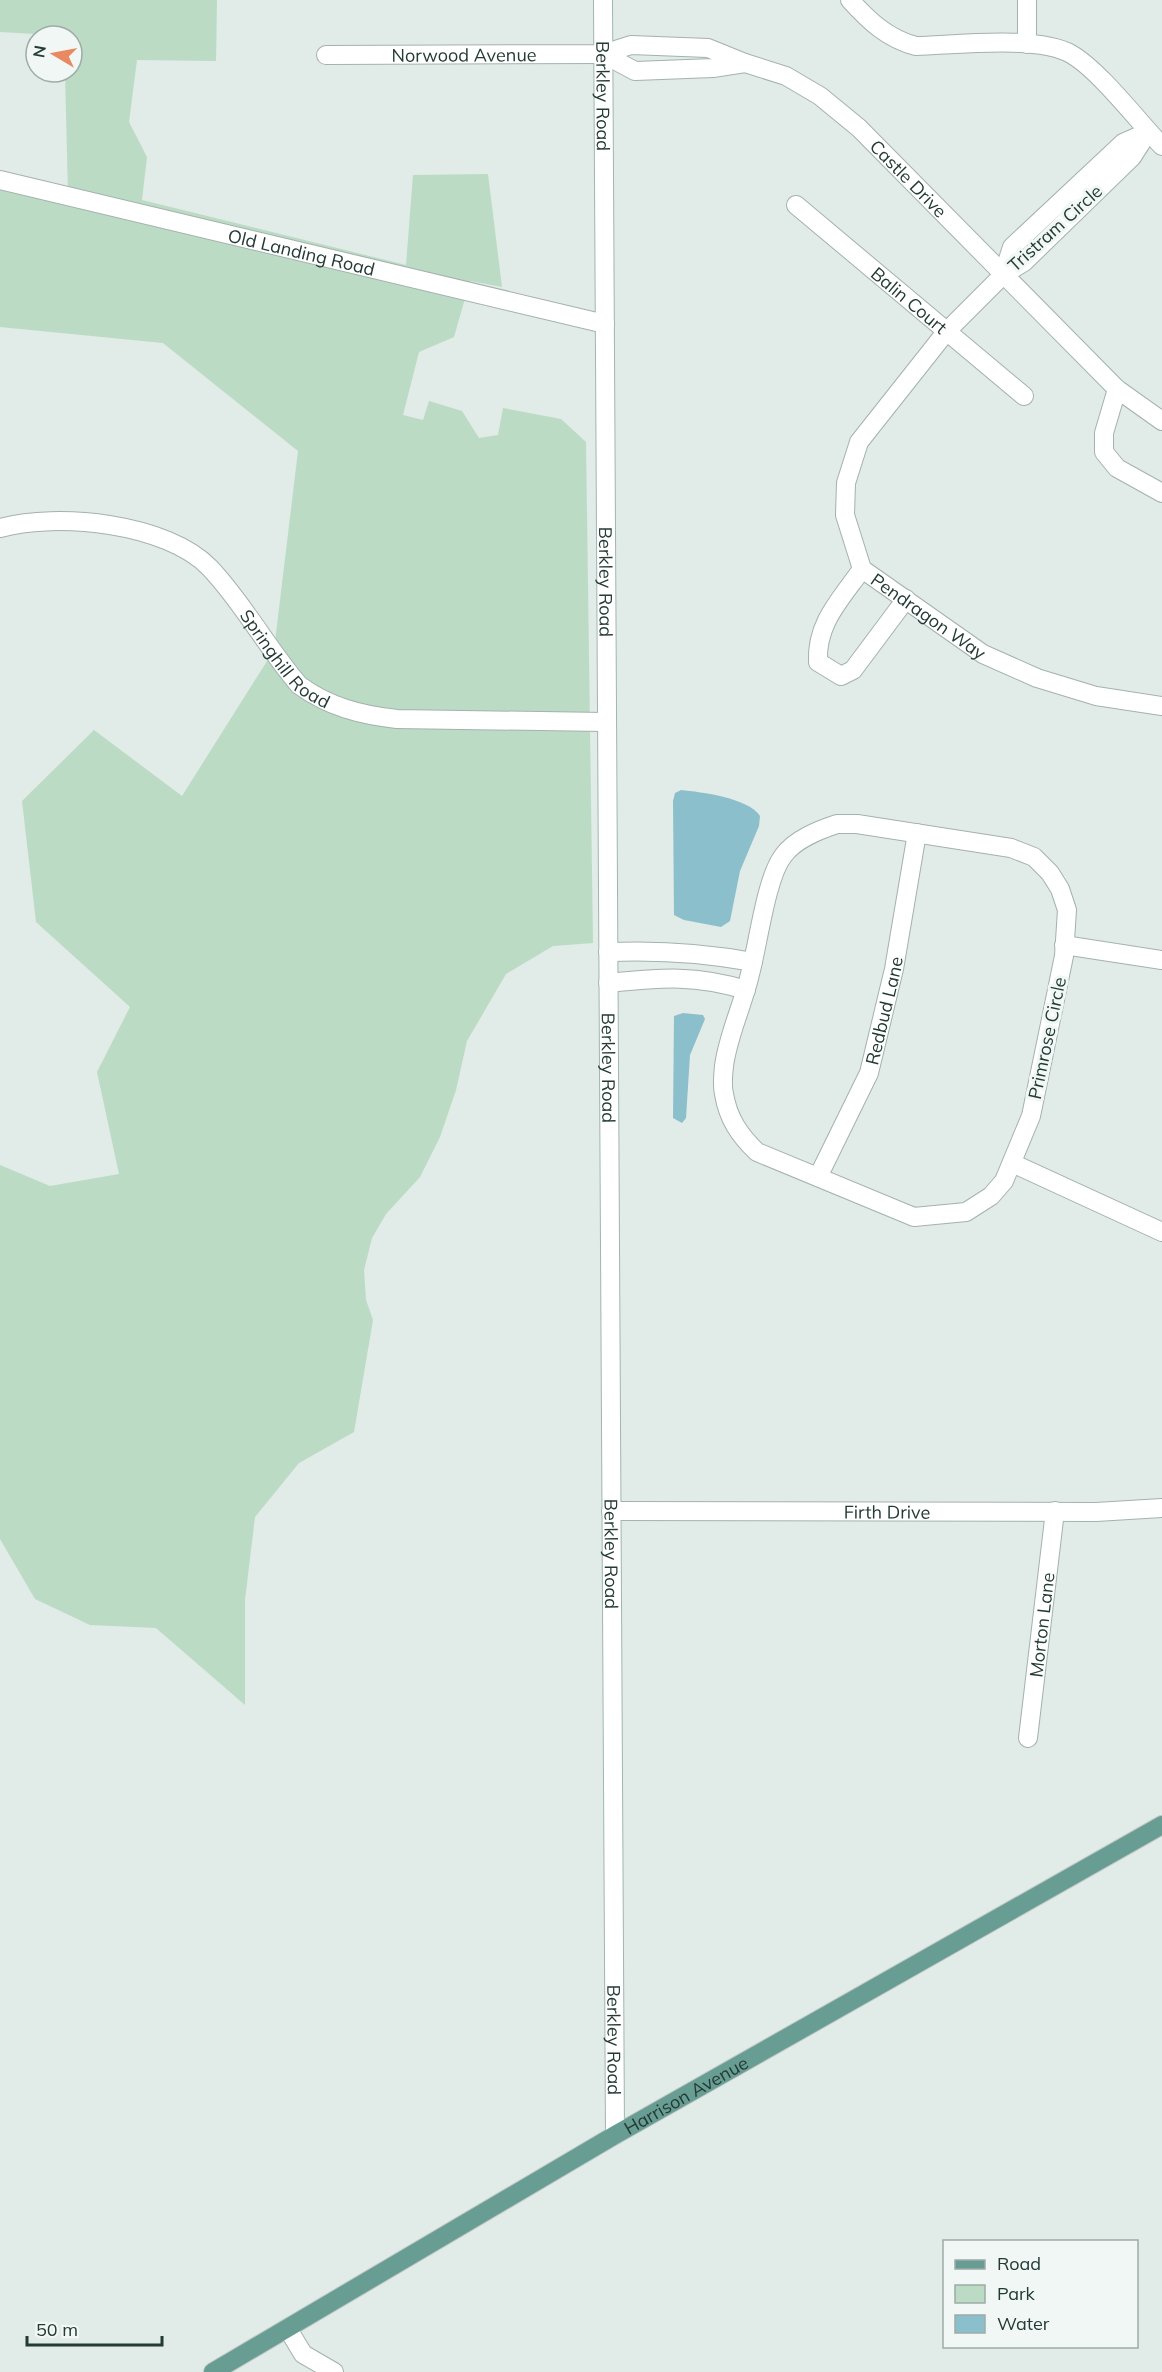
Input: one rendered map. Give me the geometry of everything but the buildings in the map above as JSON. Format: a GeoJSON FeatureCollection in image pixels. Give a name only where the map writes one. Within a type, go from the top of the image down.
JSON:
{"type":"FeatureCollection","features":[{"type":"Feature","properties":{"kind":"main road","name":"Harrison Avenue"},"geometry":{"type":"LineString","coordinates":[[213,2372],[615,2135],[1162,1825]]}},
{"type":"Feature","properties":{"kind":"street","name":"Berkley Road"},"geometry":{"type":"LineString","coordinates":[[603,0],[615,2135]]}},
{"type":"Feature","properties":{"kind":"street"},"geometry":{"type":"LineString","coordinates":[[850,0],[885,33],[898,41],[916,46],[1049,45],[1071,55],[1088,68],[1162,146]]}},
{"type":"Feature","properties":{"kind":"street"},"geometry":{"type":"LineString","coordinates":[[1027,0],[1027,44]]}},
{"type":"Feature","properties":{"kind":"street","name":"Castle Drive"},"geometry":{"type":"LineString","coordinates":[[603,54],[632,45],[708,48],[786,76],[820,96],[859,129],[1117,389],[1162,421]]}},
{"type":"Feature","properties":{"kind":"street","name":"Norwood Avenue"},"geometry":{"type":"LineString","coordinates":[[326,55],[603,54]]}},
{"type":"Feature","properties":{"kind":"street"},"geometry":{"type":"LineString","coordinates":[[603,54],[634,71],[713,68],[745,63]]}},
{"type":"Feature","properties":{"kind":"street","name":"Tristram Circle"},"geometry":{"type":"LineString","coordinates":[[1003,275],[1012,247],[1123,143],[1148,132]]}},
{"type":"Feature","properties":{"kind":"street","name":"Old Landing Road"},"geometry":{"type":"LineString","coordinates":[[0,180],[606,324]]}},
{"type":"Feature","properties":{"kind":"street","name":"Balin Court"},"geometry":{"type":"LineString","coordinates":[[796,205],[1024,396]]}},
{"type":"Feature","properties":{"kind":"street","name":"Pendragon Way"},"geometry":{"type":"LineString","coordinates":[[1003,275],[946,332],[859,442],[846,483],[845,514],[862,569],[983,654],[1037,678],[1096,696],[1162,706]]}},
{"type":"Feature","properties":{"kind":"street"},"geometry":{"type":"LineString","coordinates":[[1117,389],[1104,433],[1104,452],[1118,468],[1162,493]]}},
{"type":"Feature","properties":{"kind":"street","name":"Springhill Road"},"geometry":{"type":"LineString","coordinates":[[0,528],[29,522],[73,520],[133,531],[173,543],[193,554],[222,583],[299,685],[316,698],[345,709],[397,719],[606,722]]}},
{"type":"Feature","properties":{"kind":"street"},"geometry":{"type":"LineString","coordinates":[[862,569],[823,624],[817,644],[818,662],[842,676],[853,670],[906,599]]}},
{"type":"Feature","properties":{"kind":"street","name":"Primrose Circle"},"geometry":{"type":"LineString","coordinates":[[837,824],[857,824],[917,833],[1011,848],[1034,857],[1060,890],[1067,910],[1064,945],[1030,1116],[1012,1163],[1004,1181],[991,1196],[966,1212],[945,1216],[914,1217],[757,1152],[742,1137],[730,1118],[723,1092],[724,1066],[746,990],[774,873],[783,855],[797,843],[819,830],[837,824]]}},
{"type":"Feature","properties":{"kind":"street","name":"Redbud Lane"},"geometry":{"type":"LineString","coordinates":[[818,1177],[869,1073],[894,969],[917,833]]}},
{"type":"Feature","properties":{"kind":"street"},"geometry":{"type":"LineString","coordinates":[[1064,945],[1162,960]]}},
{"type":"Feature","properties":{"kind":"street"},"geometry":{"type":"LineString","coordinates":[[608,952],[649,950],[706,953],[753,962]]}},
{"type":"Feature","properties":{"kind":"street"},"geometry":{"type":"LineString","coordinates":[[608,983],[673,977],[714,980],[746,990]]}},
{"type":"Feature","properties":{"kind":"street"},"geometry":{"type":"LineString","coordinates":[[1012,1163],[1162,1232]]}},
{"type":"Feature","properties":{"kind":"street","name":"Firth Drive"},"geometry":{"type":"LineString","coordinates":[[611,1511],[1096,1512],[1162,1508]]}},
{"type":"Feature","properties":{"kind":"street","name":"Morton Lane"},"geometry":{"type":"LineString","coordinates":[[1028,1738],[1054,1511]]}},
{"type":"Feature","properties":{"kind":"street"},"geometry":{"type":"LineString","coordinates":[[288,2328],[303,2354],[334,2372]]}},
{"type":"Feature","properties":{"kind":"green space"},"geometry":{"type":"Polygon","coordinates":[[[0,0],[217,0],[216,61],[137,60],[129,122],[147,157],[142,200],[406,265],[413,175],[488,174],[502,287],[470,281],[454,337],[419,352],[403,415],[423,420],[429,401],[462,411],[479,438],[498,435],[503,408],[561,419],[586,442],[593,943],[553,946],[506,974],[467,1041],[456,1090],[440,1137],[420,1177],[386,1214],[372,1238],[364,1270],[366,1300],[373,1320],[354,1432],[299,1463],[255,1517],[245,1600],[245,1705],[156,1628],[90,1625],[35,1599],[0,1539],[0,1165],[50,1186],[119,1174],[97,1072],[130,1007],[36,922],[22,801],[94,730],[182,796],[274,650],[298,451],[163,343],[0,327],[0,185],[68,193],[65,84],[84,84],[84,24],[24,24],[24,33],[0,32],[0,0]]]}},
{"type":"Feature","properties":{"kind":"water"},"geometry":{"type":"Polygon","coordinates":[[[681,790],[735,800],[754,810],[760,816],[759,826],[740,871],[730,921],[721,927],[684,920],[674,915],[673,801],[675,793],[681,790]]]}},
{"type":"Feature","properties":{"kind":"water"},"geometry":{"type":"Polygon","coordinates":[[[683,1013],[703,1015],[705,1019],[690,1055],[686,1118],[682,1123],[673,1118],[674,1016],[683,1013]]]}}]}
